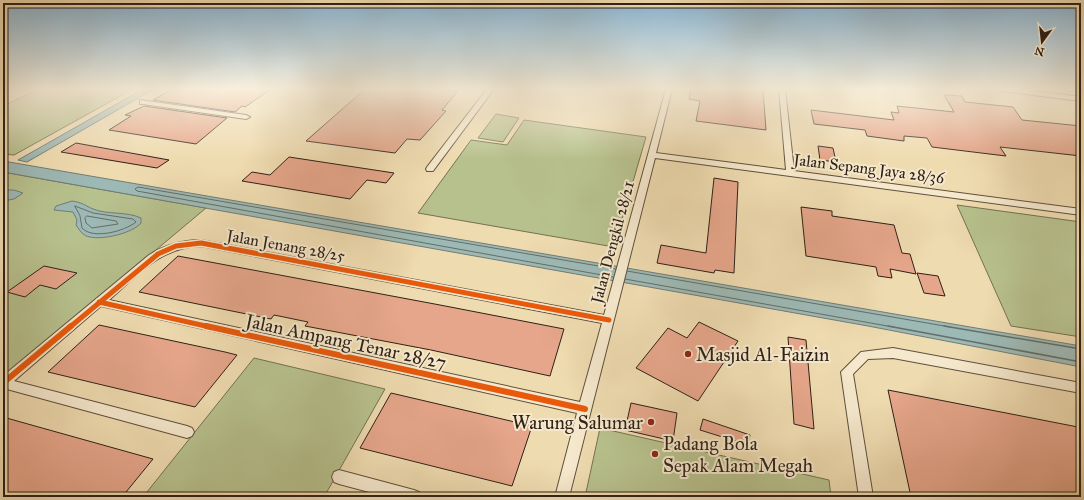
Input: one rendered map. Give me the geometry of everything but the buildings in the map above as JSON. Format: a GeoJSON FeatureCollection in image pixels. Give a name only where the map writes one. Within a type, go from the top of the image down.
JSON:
{"type":"FeatureCollection","features":[{"type":"Feature","properties":{"kind":"street"},"geometry":{"type":"LineString","coordinates":[[214,112],[246,117]]}},
{"type":"Feature","properties":{"kind":"street"},"geometry":{"type":"LineString","coordinates":[[430,168],[473,112]]}},
{"type":"Feature","properties":{"kind":"street","name":"Jalan Dengkil 28/21"},"geometry":{"type":"LineString","coordinates":[[562,497],[663,112]]}},
{"type":"Feature","properties":{"kind":"street"},"geometry":{"type":"LineString","coordinates":[[784,112],[790,173]]}},
{"type":"Feature","properties":{"kind":"street","name":"Jalan Sepang Jaya 28/36"},"geometry":{"type":"LineString","coordinates":[[652,155],[1081,212]]}},
{"type":"Feature","properties":{"kind":"street","name":"Jalan Jenang 28/25"},"geometry":{"type":"LineString","coordinates":[[3,383],[160,252],[179,245],[200,243],[609,320]]}},
{"type":"Feature","properties":{"kind":"street","name":"Jalan Ampang Tenar 28/27"},"geometry":{"type":"LineString","coordinates":[[99,302],[585,409]]}},
{"type":"Feature","properties":{"kind":"street"},"geometry":{"type":"LineString","coordinates":[[866,497],[847,372],[865,355],[893,353],[1081,388]]}},
{"type":"Feature","properties":{"kind":"street"},"geometry":{"type":"LineString","coordinates":[[3,383],[187,432]]}},
{"type":"Feature","properties":{"kind":"street"},"geometry":{"type":"LineString","coordinates":[[339,477],[414,497]]}},
{"type":"Feature","properties":{"kind":"green space"},"geometry":{"type":"Polygon","coordinates":[[[3,112],[91,112],[14,155],[3,154],[3,112]]]}},
{"type":"Feature","properties":{"kind":"green space"},"geometry":{"type":"Polygon","coordinates":[[[496,114],[519,118],[503,142],[478,138],[496,114]]]}},
{"type":"Feature","properties":{"kind":"green space"},"geometry":{"type":"Polygon","coordinates":[[[524,120],[646,137],[614,247],[418,213],[471,140],[507,145],[524,120]]]}},
{"type":"Feature","properties":{"kind":"green space"},"geometry":{"type":"Polygon","coordinates":[[[3,172],[206,208],[3,378],[3,172]]]}},
{"type":"Feature","properties":{"kind":"green space"},"geometry":{"type":"Polygon","coordinates":[[[957,205],[1081,222],[1081,337],[1011,326],[957,205]]]}},
{"type":"Feature","properties":{"kind":"green space"},"geometry":{"type":"Polygon","coordinates":[[[254,358],[385,389],[324,497],[143,497],[254,358]]]}},
{"type":"Feature","properties":{"kind":"green space","name":"Padang Bola Sepak Alam Megah"},"geometry":{"type":"Polygon","coordinates":[[[600,428],[829,480],[831,497],[585,497],[600,428]]]}},
{"type":"Feature","properties":{"kind":"water"},"geometry":{"type":"Polygon","coordinates":[[[102,112],[113,112],[27,162],[18,160],[102,112]]]}},
{"type":"Feature","properties":{"kind":"water"},"geometry":{"type":"Polygon","coordinates":[[[3,161],[1081,346],[1081,367],[868,326],[3,172],[3,161]]]}},
{"type":"Feature","properties":{"kind":"water"},"geometry":{"type":"Polygon","coordinates":[[[3,190],[14,190],[23,193],[14,199],[3,201],[3,190]]]}},
{"type":"Feature","properties":{"kind":"water"},"geometry":{"type":"Polygon","coordinates":[[[72,201],[81,203],[99,211],[129,214],[141,218],[141,223],[137,227],[125,233],[110,237],[96,238],[85,236],[76,225],[77,220],[73,212],[54,210],[56,206],[72,201]]]}},
{"type":"Feature","properties":{"kind":"cycle path"},"geometry":{"type":"LineString","coordinates":[[3,383],[153,257],[170,248],[188,244],[201,243],[609,320]]}},
{"type":"Feature","properties":{"kind":"cycle path"},"geometry":{"type":"LineString","coordinates":[[99,302],[585,409]]}},
{"type":"Feature","properties":{"kind":"place","name":"Masjid Al-Faizin"},"geometry":{"type":"Point","coordinates":[688,354]}},
{"type":"Feature","properties":{"kind":"place","name":"Warung Salumar"},"geometry":{"type":"Point","coordinates":[651,422]}},
{"type":"Feature","properties":{"kind":"place","name":"Padang Bola Sepak Alam Megah"},"geometry":{"type":"Point","coordinates":[655,454]}}]}
